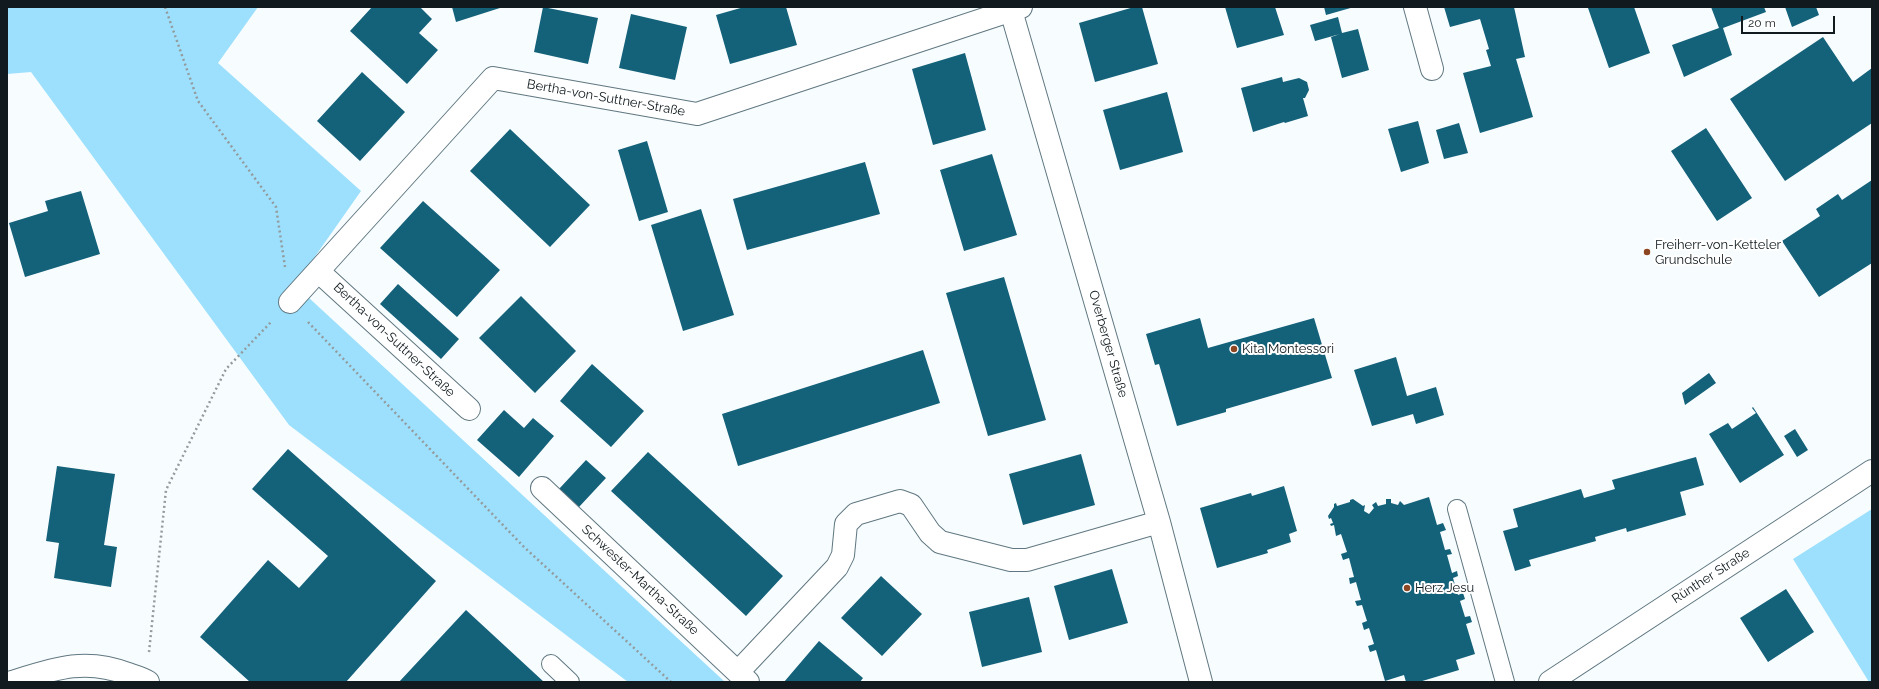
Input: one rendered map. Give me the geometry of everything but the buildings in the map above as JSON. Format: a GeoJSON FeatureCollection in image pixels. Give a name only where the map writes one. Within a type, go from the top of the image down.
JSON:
{"type":"FeatureCollection","features":[{"type":"Feature","properties":{"kind":"street"},"geometry":{"type":"LineString","coordinates":[[1415,7],[1432,69]]}},
{"type":"Feature","properties":{"kind":"street","name":"Bertha-von-Suttner-Straße"},"geometry":{"type":"LineString","coordinates":[[290,302],[493,78],[697,114],[1014,8]]}},
{"type":"Feature","properties":{"kind":"street","name":"Overberger Straße"},"geometry":{"type":"LineString","coordinates":[[1014,8],[1159,522],[1201,682]]}},
{"type":"Feature","properties":{"kind":"street","name":"Bertha-von-Suttner-Straße"},"geometry":{"type":"LineString","coordinates":[[318,271],[469,410]]}},
{"type":"Feature","properties":{"kind":"street","name":"Rünther Straße"},"geometry":{"type":"LineString","coordinates":[[1550,682],[1872,471]]}},
{"type":"Feature","properties":{"kind":"street","name":"Schwester-Martha-Straße"},"geometry":{"type":"LineString","coordinates":[[542,488],[743,677],[837,567],[844,555],[846,524],[856,514],[900,501],[911,505],[930,533],[940,542],[1011,560],[1027,560],[1159,522]]}},
{"type":"Feature","properties":{"kind":"street"},"geometry":{"type":"LineString","coordinates":[[12,682],[58,668],[88,664],[116,669],[147,681]]}},
{"type":"Feature","properties":{"kind":"lane"},"geometry":{"type":"LineString","coordinates":[[1457,510],[1505,682]]}},
{"type":"Feature","properties":{"kind":"lane"},"geometry":{"type":"LineString","coordinates":[[551,664],[570,682]]}},
{"type":"Feature","properties":{"kind":"path"},"geometry":{"type":"LineString","coordinates":[[147,681],[166,490],[226,369],[290,302]]}},
{"type":"Feature","properties":{"kind":"shaded area"},"geometry":{"type":"Polygon","coordinates":[[[7,7],[258,7],[218,63],[361,191],[295,285],[725,682],[628,682],[289,425],[31,72],[7,74],[7,7]]]}},
{"type":"Feature","properties":{"kind":"shaded area"},"geometry":{"type":"Polygon","coordinates":[[[1872,509],[1872,682],[1869,682],[1793,559],[1872,509]]]}},
{"type":"Feature","properties":{"kind":"place","name":"Freiherr-von-Ketteler Grundschule"},"geometry":{"type":"Point","coordinates":[1647,252]}},
{"type":"Feature","properties":{"kind":"place","name":"Kita Montessori"},"geometry":{"type":"Point","coordinates":[1234,349]}},
{"type":"Feature","properties":{"kind":"place","name":"Herz Jesu"},"geometry":{"type":"Point","coordinates":[1407,588]}}]}
